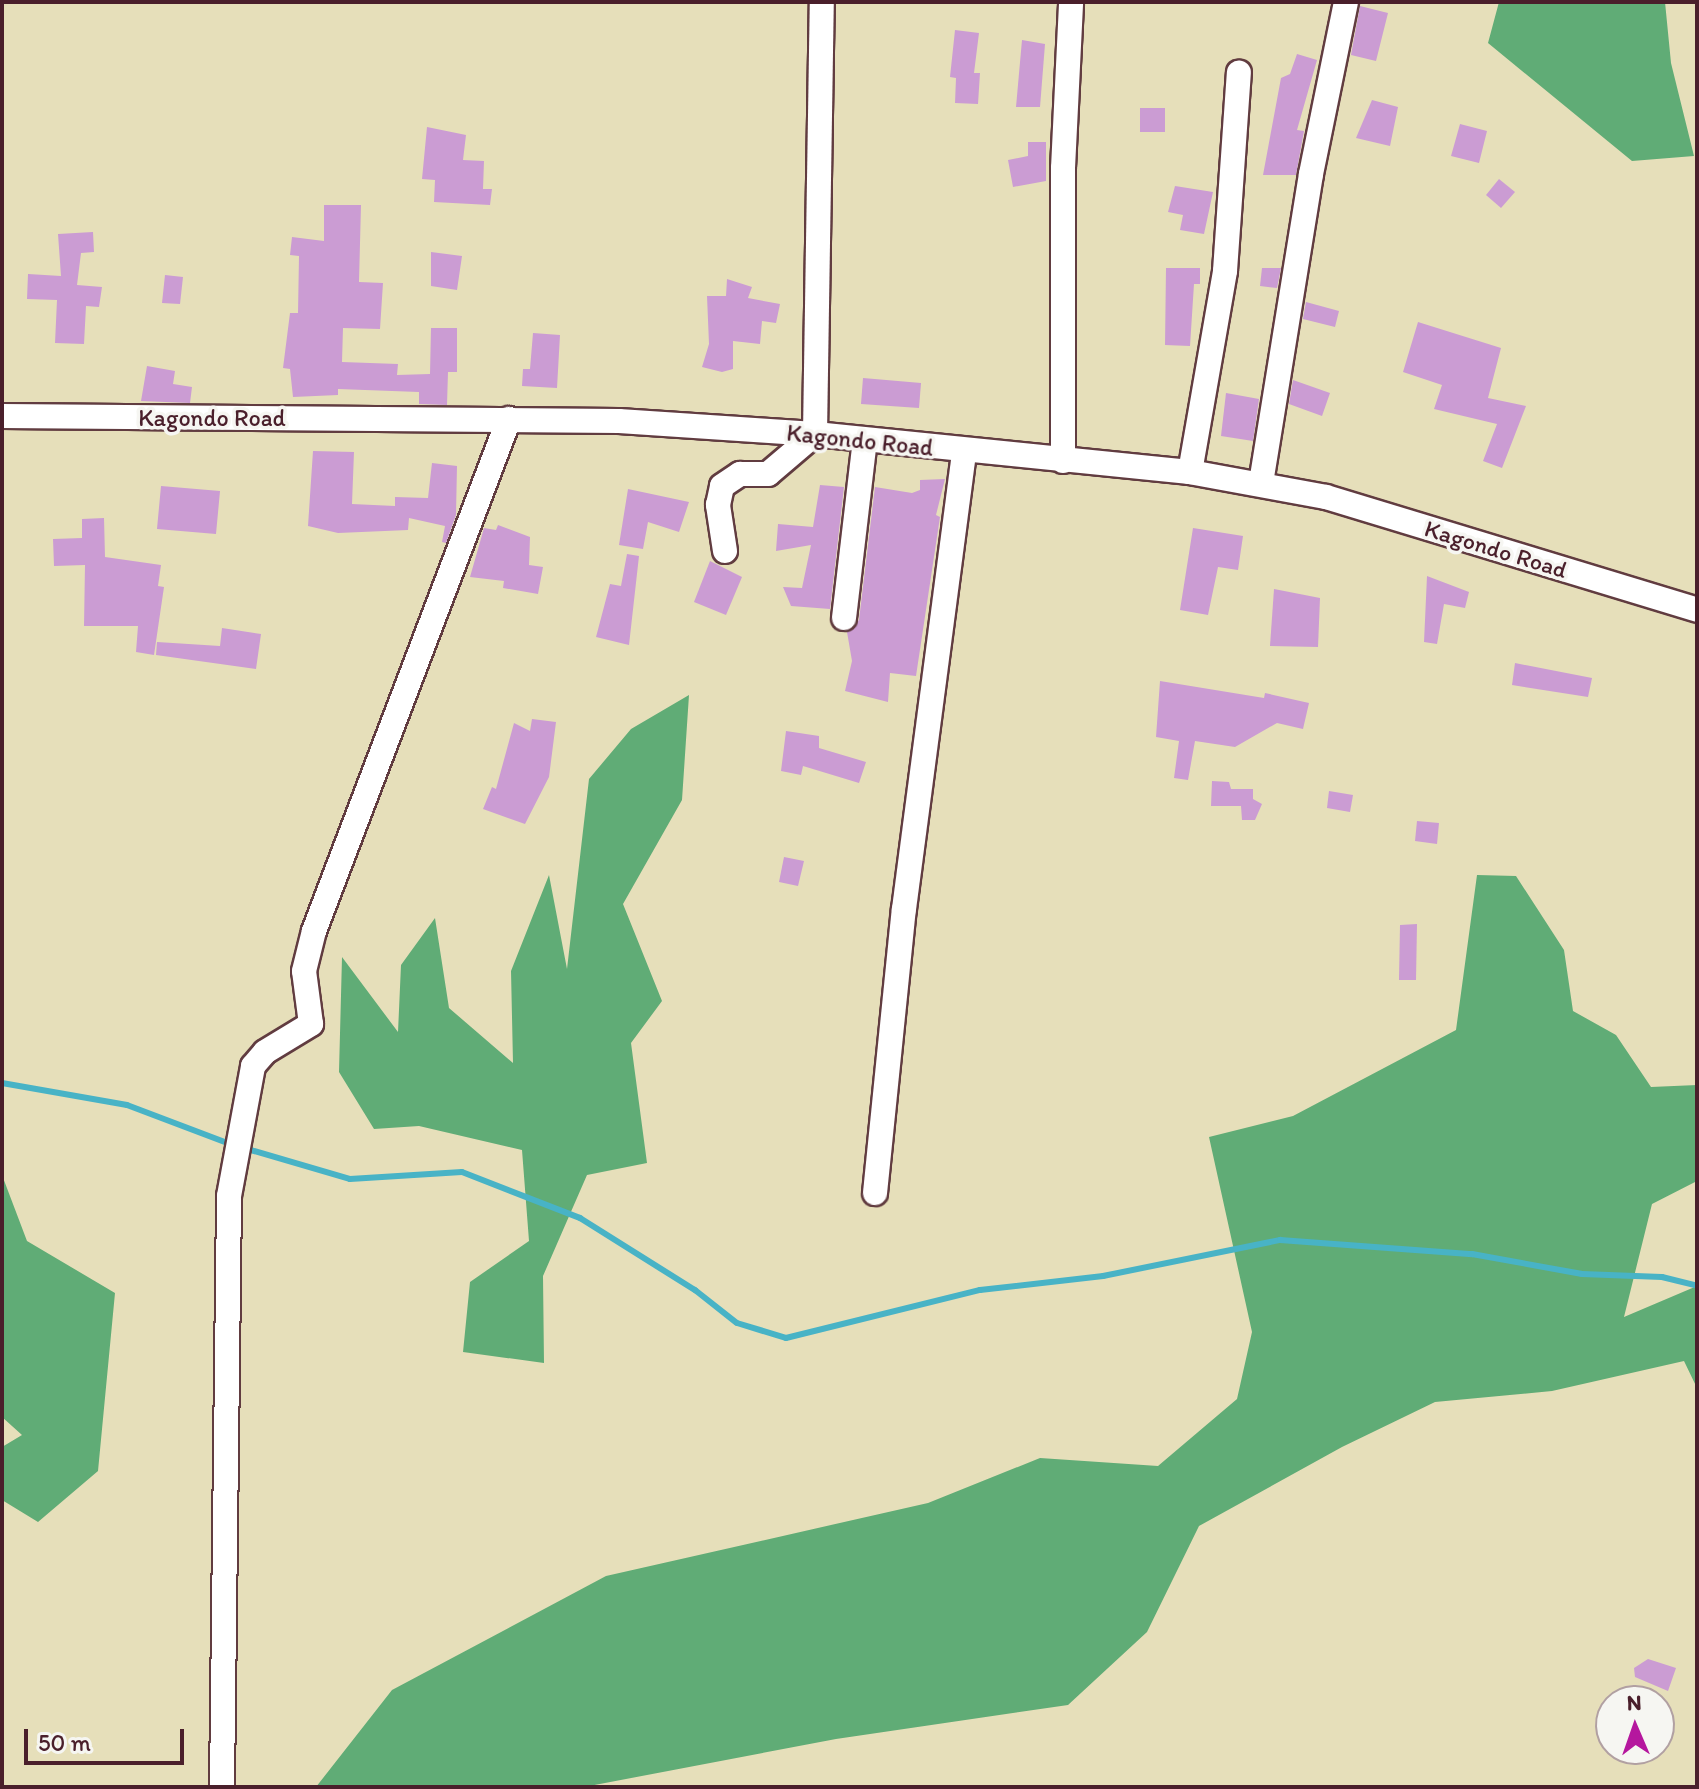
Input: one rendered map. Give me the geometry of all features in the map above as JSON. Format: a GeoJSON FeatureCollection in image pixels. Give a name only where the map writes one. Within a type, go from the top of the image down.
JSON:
{"type":"FeatureCollection","features":[{"type":"Feature","properties":{"kind":"street"},"geometry":{"type":"LineString","coordinates":[[725,551],[718,505],[722,486],[740,474],[768,474],[815,434],[822,2]]}},
{"type":"Feature","properties":{"kind":"street"},"geometry":{"type":"LineString","coordinates":[[1063,461],[1063,168],[1071,2]]}},
{"type":"Feature","properties":{"kind":"street"},"geometry":{"type":"LineString","coordinates":[[1261,483],[1311,174],[1346,2]]}},
{"type":"Feature","properties":{"kind":"street"},"geometry":{"type":"LineString","coordinates":[[1190,472],[1225,271],[1239,72]]}},
{"type":"Feature","properties":{"kind":"street","name":"Kagondo Road"},"geometry":{"type":"LineString","coordinates":[[2,416],[509,419],[815,434],[1190,472],[1326,497],[1697,610]]}},
{"type":"Feature","properties":{"kind":"street"},"geometry":{"type":"LineString","coordinates":[[222,1787],[229,1196],[253,1066],[265,1052],[311,1024],[304,971],[314,931],[509,419]]}},
{"type":"Feature","properties":{"kind":"street"},"geometry":{"type":"LineString","coordinates":[[844,618],[865,440]]}},
{"type":"Feature","properties":{"kind":"street"},"geometry":{"type":"LineString","coordinates":[[875,1193],[904,909],[964,451]]}},
{"type":"Feature","properties":{"kind":"green space"},"geometry":{"type":"Polygon","coordinates":[[[1499,2],[1665,2],[1671,63],[1694,156],[1632,161],[1488,43],[1499,2]]]}},
{"type":"Feature","properties":{"kind":"green space"},"geometry":{"type":"Polygon","coordinates":[[[689,695],[682,800],[623,904],[662,1001],[631,1043],[647,1163],[587,1175],[543,1276],[544,1363],[463,1352],[470,1282],[529,1241],[522,1150],[419,1126],[374,1129],[339,1072],[342,957],[398,1032],[401,965],[435,918],[449,1008],[513,1063],[511,971],[549,875],[567,969],[589,779],[631,729],[689,695]]]}},
{"type":"Feature","properties":{"kind":"green space"},"geometry":{"type":"Polygon","coordinates":[[[1477,875],[1516,876],[1564,950],[1573,1011],[1616,1035],[1651,1087],[1697,1085],[1697,1181],[1652,1204],[1624,1317],[1697,1286],[1697,1388],[1684,1361],[1552,1391],[1435,1402],[1342,1447],[1199,1526],[1147,1632],[1068,1705],[836,1739],[584,1787],[316,1787],[392,1690],[606,1576],[928,1503],[1040,1458],[1158,1466],[1237,1399],[1252,1332],[1209,1137],[1293,1116],[1456,1030],[1477,875]]]}},
{"type":"Feature","properties":{"kind":"green space"},"geometry":{"type":"Polygon","coordinates":[[[2,1175],[27,1241],[115,1293],[98,1471],[38,1522],[2,1500],[2,1447],[22,1435],[2,1417],[2,1175]]]}},
{"type":"Feature","properties":{"kind":"building"},"geometry":{"type":"Polygon","coordinates":[[[1360,6],[1388,13],[1376,61],[1351,55],[1360,6]]]}},
{"type":"Feature","properties":{"kind":"building"},"geometry":{"type":"Polygon","coordinates":[[[955,30],[979,33],[974,73],[980,73],[978,104],[955,103],[956,78],[950,77],[955,30]]]}},
{"type":"Feature","properties":{"kind":"building"},"geometry":{"type":"Polygon","coordinates":[[[1022,40],[1045,44],[1040,107],[1016,107],[1022,40]]]}},
{"type":"Feature","properties":{"kind":"building"},"geometry":{"type":"Polygon","coordinates":[[[1297,54],[1317,60],[1297,130],[1304,131],[1296,175],[1263,175],[1281,78],[1290,74],[1297,54]]]}},
{"type":"Feature","properties":{"kind":"building"},"geometry":{"type":"Polygon","coordinates":[[[1372,100],[1398,107],[1390,146],[1356,138],[1372,100]]]}},
{"type":"Feature","properties":{"kind":"building"},"geometry":{"type":"Polygon","coordinates":[[[1140,108],[1165,108],[1165,132],[1140,132],[1140,108]]]}},
{"type":"Feature","properties":{"kind":"building"},"geometry":{"type":"Polygon","coordinates":[[[1460,124],[1487,131],[1479,163],[1451,156],[1460,124]]]}},
{"type":"Feature","properties":{"kind":"building"},"geometry":{"type":"Polygon","coordinates":[[[427,127],[466,135],[463,160],[484,161],[483,189],[492,189],[490,205],[434,202],[435,180],[422,179],[427,127]]]}},
{"type":"Feature","properties":{"kind":"building"},"geometry":{"type":"Polygon","coordinates":[[[1028,142],[1046,142],[1046,181],[1013,187],[1008,160],[1028,156],[1028,142]]]}},
{"type":"Feature","properties":{"kind":"building"},"geometry":{"type":"Polygon","coordinates":[[[1499,179],[1515,192],[1501,208],[1486,195],[1499,179]]]}},
{"type":"Feature","properties":{"kind":"building"},"geometry":{"type":"Polygon","coordinates":[[[1175,186],[1213,192],[1204,234],[1180,230],[1183,215],[1168,212],[1175,186]]]}},
{"type":"Feature","properties":{"kind":"building"},"geometry":{"type":"Polygon","coordinates":[[[324,205],[361,205],[359,282],[383,283],[380,329],[343,328],[342,362],[398,364],[397,375],[430,374],[431,328],[457,328],[457,372],[448,372],[447,405],[419,404],[419,392],[338,389],[338,395],[293,397],[290,369],[283,368],[290,313],[298,313],[299,256],[290,255],[292,237],[324,241],[324,205]]]}},
{"type":"Feature","properties":{"kind":"building"},"geometry":{"type":"Polygon","coordinates":[[[93,232],[94,252],[81,253],[77,285],[102,287],[99,307],[86,306],[84,344],[55,343],[57,300],[27,299],[28,274],[61,276],[58,234],[93,232]]]}},
{"type":"Feature","properties":{"kind":"building"},"geometry":{"type":"Polygon","coordinates":[[[431,252],[462,256],[457,290],[431,286],[431,252]]]}},
{"type":"Feature","properties":{"kind":"building"},"geometry":{"type":"Polygon","coordinates":[[[1166,268],[1200,268],[1200,284],[1194,284],[1190,346],[1165,345],[1166,268]]]}},
{"type":"Feature","properties":{"kind":"building"},"geometry":{"type":"Polygon","coordinates":[[[1262,268],[1281,268],[1277,288],[1260,286],[1262,268]]]}},
{"type":"Feature","properties":{"kind":"building"},"geometry":{"type":"Polygon","coordinates":[[[165,275],[183,277],[180,304],[162,303],[165,275]]]}},
{"type":"Feature","properties":{"kind":"building"},"geometry":{"type":"Polygon","coordinates":[[[727,279],[752,287],[748,298],[780,304],[776,323],[762,321],[760,344],[733,341],[733,369],[722,372],[702,367],[709,344],[707,296],[726,296],[727,279]]]}},
{"type":"Feature","properties":{"kind":"building"},"geometry":{"type":"Polygon","coordinates":[[[1306,302],[1339,311],[1335,327],[1303,319],[1306,302]]]}},
{"type":"Feature","properties":{"kind":"building"},"geometry":{"type":"Polygon","coordinates":[[[1418,322],[1501,348],[1488,398],[1526,406],[1502,468],[1483,461],[1497,424],[1434,409],[1442,385],[1403,372],[1418,322]]]}},
{"type":"Feature","properties":{"kind":"building"},"geometry":{"type":"Polygon","coordinates":[[[533,333],[560,335],[557,388],[522,386],[523,369],[530,369],[533,333]]]}},
{"type":"Feature","properties":{"kind":"building"},"geometry":{"type":"Polygon","coordinates":[[[147,366],[175,371],[173,384],[192,387],[190,403],[141,401],[147,366]]]}},
{"type":"Feature","properties":{"kind":"building"},"geometry":{"type":"Polygon","coordinates":[[[863,378],[921,383],[919,408],[861,404],[863,378]]]}},
{"type":"Feature","properties":{"kind":"building"},"geometry":{"type":"Polygon","coordinates":[[[1293,380],[1330,393],[1322,416],[1289,404],[1293,380]]]}},
{"type":"Feature","properties":{"kind":"building"},"geometry":{"type":"Polygon","coordinates":[[[1226,393],[1259,399],[1253,441],[1221,436],[1226,393]]]}},
{"type":"Feature","properties":{"kind":"building"},"geometry":{"type":"Polygon","coordinates":[[[313,451],[354,452],[352,504],[395,506],[395,497],[428,498],[432,463],[457,466],[456,515],[446,543],[442,542],[445,526],[409,518],[408,530],[338,533],[308,526],[313,451]]]}},
{"type":"Feature","properties":{"kind":"building"},"geometry":{"type":"Polygon","coordinates":[[[945,479],[936,515],[940,517],[916,676],[890,673],[888,702],[845,691],[852,661],[847,632],[859,620],[875,487],[912,493],[920,490],[920,480],[945,479]]]}},
{"type":"Feature","properties":{"kind":"building"},"geometry":{"type":"Polygon","coordinates":[[[820,485],[844,487],[830,609],[791,606],[783,587],[802,588],[811,545],[776,551],[778,524],[813,527],[820,485]]]}},
{"type":"Feature","properties":{"kind":"building"},"geometry":{"type":"Polygon","coordinates":[[[161,486],[220,491],[216,534],[157,529],[161,486]]]}},
{"type":"Feature","properties":{"kind":"building"},"geometry":{"type":"Polygon","coordinates":[[[628,489],[689,502],[679,532],[648,522],[643,549],[619,545],[628,489]]]}},
{"type":"Feature","properties":{"kind":"building"},"geometry":{"type":"Polygon","coordinates":[[[104,518],[105,557],[161,565],[158,586],[164,587],[154,655],[136,652],[138,626],[84,626],[85,565],[54,566],[53,539],[82,538],[82,519],[104,518]]]}},
{"type":"Feature","properties":{"kind":"building"},"geometry":{"type":"Polygon","coordinates":[[[498,525],[530,537],[529,565],[543,567],[538,594],[503,588],[504,581],[470,577],[484,528],[496,530],[498,525]]]}},
{"type":"Feature","properties":{"kind":"building"},"geometry":{"type":"Polygon","coordinates":[[[1193,528],[1243,536],[1238,570],[1218,567],[1208,615],[1180,610],[1193,528]]]}},
{"type":"Feature","properties":{"kind":"building"},"geometry":{"type":"Polygon","coordinates":[[[627,554],[639,556],[629,645],[596,637],[610,584],[621,586],[627,554]]]}},
{"type":"Feature","properties":{"kind":"building"},"geometry":{"type":"Polygon","coordinates":[[[710,561],[742,577],[726,615],[694,602],[710,561]]]}},
{"type":"Feature","properties":{"kind":"building"},"geometry":{"type":"Polygon","coordinates":[[[1427,576],[1469,592],[1465,608],[1444,604],[1437,644],[1424,642],[1427,576]]]}},
{"type":"Feature","properties":{"kind":"building"},"geometry":{"type":"Polygon","coordinates":[[[1274,589],[1320,598],[1318,647],[1270,646],[1274,589]]]}},
{"type":"Feature","properties":{"kind":"building"},"geometry":{"type":"Polygon","coordinates":[[[222,628],[261,634],[256,669],[156,655],[157,642],[220,646],[222,628]]]}},
{"type":"Feature","properties":{"kind":"building"},"geometry":{"type":"Polygon","coordinates":[[[1515,663],[1592,678],[1588,697],[1512,685],[1515,663]]]}},
{"type":"Feature","properties":{"kind":"building"},"geometry":{"type":"Polygon","coordinates":[[[1160,681],[1264,698],[1265,693],[1309,703],[1303,729],[1277,723],[1235,747],[1195,741],[1188,780],[1174,778],[1179,741],[1156,737],[1160,681]]]}},
{"type":"Feature","properties":{"kind":"building"},"geometry":{"type":"Polygon","coordinates":[[[532,719],[556,722],[549,777],[525,824],[483,809],[492,787],[496,789],[514,723],[530,731],[532,719]]]}},
{"type":"Feature","properties":{"kind":"building"},"geometry":{"type":"Polygon","coordinates":[[[786,731],[819,736],[819,748],[866,762],[859,783],[803,766],[801,775],[781,771],[786,731]]]}},
{"type":"Feature","properties":{"kind":"building"},"geometry":{"type":"Polygon","coordinates":[[[1212,781],[1229,782],[1231,789],[1253,789],[1253,799],[1262,804],[1255,820],[1242,820],[1241,806],[1211,806],[1212,781]]]}},
{"type":"Feature","properties":{"kind":"building"},"geometry":{"type":"Polygon","coordinates":[[[1329,791],[1353,795],[1350,812],[1327,808],[1329,791]]]}},
{"type":"Feature","properties":{"kind":"building"},"geometry":{"type":"Polygon","coordinates":[[[1417,821],[1439,823],[1437,844],[1415,841],[1417,821]]]}},
{"type":"Feature","properties":{"kind":"building"},"geometry":{"type":"Polygon","coordinates":[[[784,857],[804,861],[798,886],[779,882],[784,857]]]}},
{"type":"Feature","properties":{"kind":"building"},"geometry":{"type":"Polygon","coordinates":[[[1417,924],[1416,980],[1399,980],[1400,925],[1417,924]]]}},
{"type":"Feature","properties":{"kind":"building"},"geometry":{"type":"Polygon","coordinates":[[[1648,1659],[1676,1668],[1670,1685],[1654,1685],[1635,1677],[1634,1668],[1648,1659]]]}},
{"type":"Feature","properties":{"kind":"waterway"},"geometry":{"type":"LineString","coordinates":[[2,1083],[127,1105],[233,1145]]}},
{"type":"Feature","properties":{"kind":"waterway"},"geometry":{"type":"LineString","coordinates":[[244,1148],[350,1179],[462,1172],[580,1218],[695,1290],[737,1323],[786,1338],[980,1290],[1103,1276],[1280,1240],[1472,1254],[1582,1274],[1662,1277],[1697,1286]]}}]}
